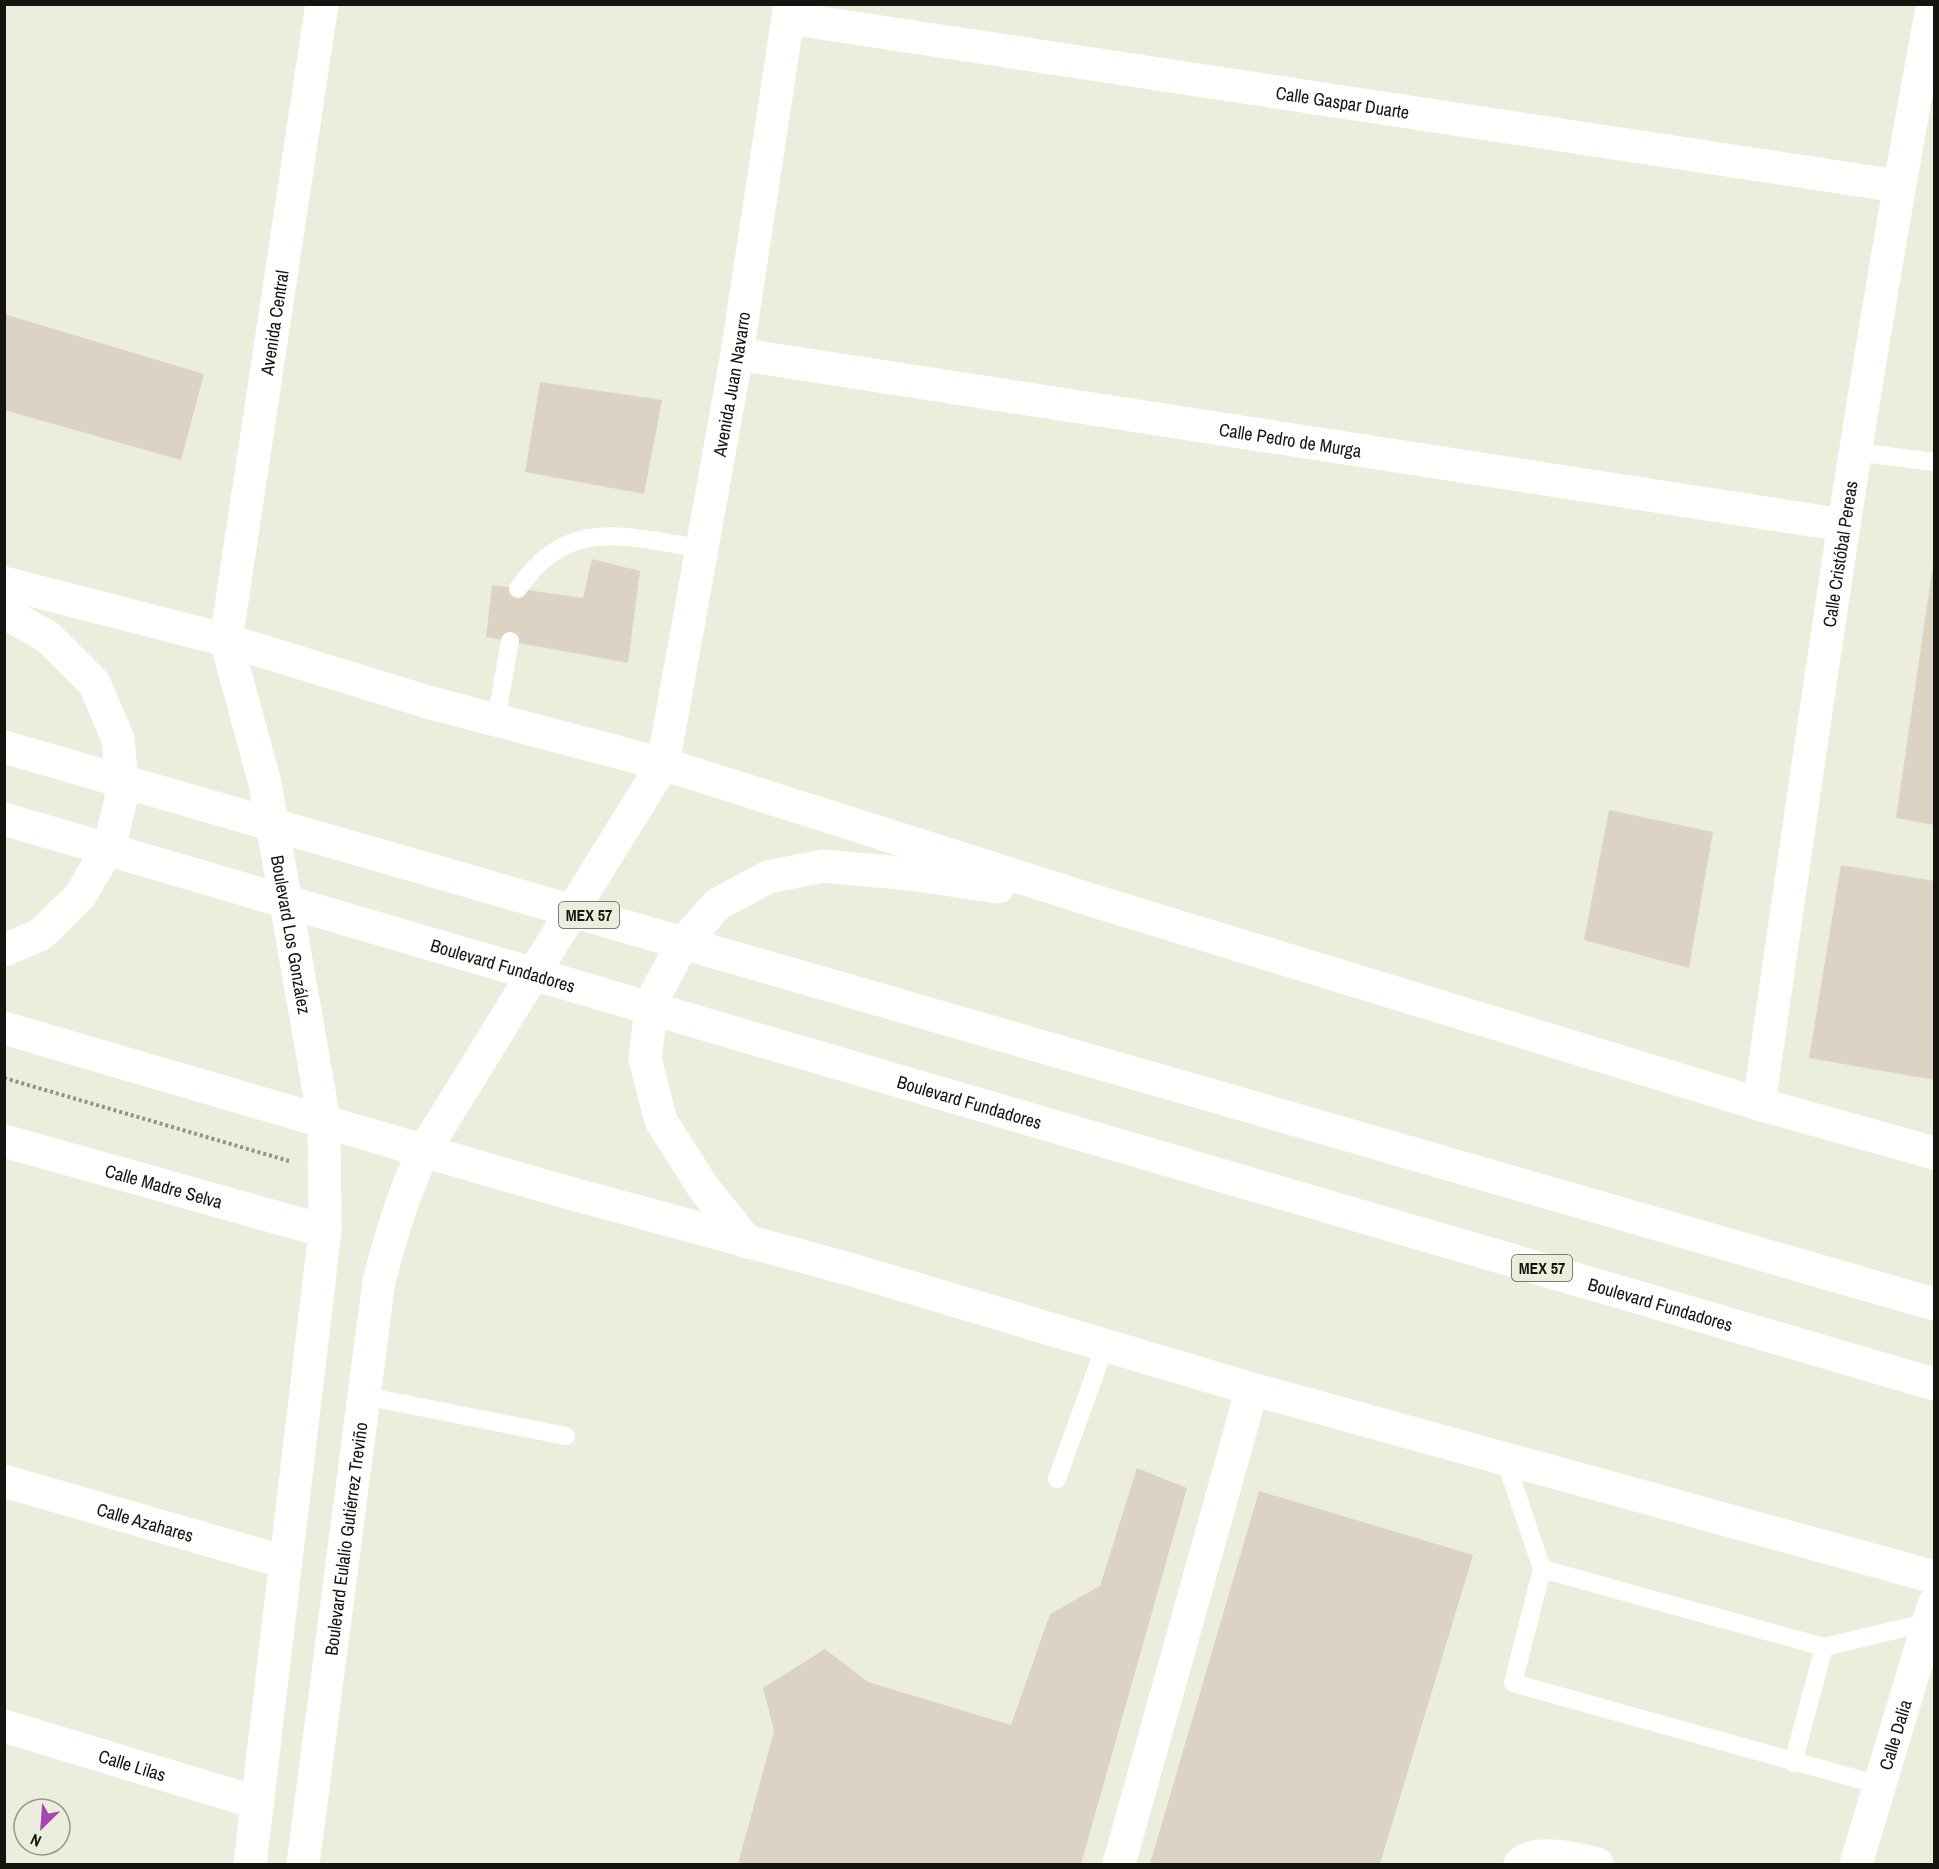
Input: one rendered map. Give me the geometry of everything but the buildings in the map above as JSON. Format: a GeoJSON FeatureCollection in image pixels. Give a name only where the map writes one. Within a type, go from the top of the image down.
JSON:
{"type":"FeatureCollection","features":[{"type":"Feature","properties":{"kind":"main road","name":"Avenida Central"},"geometry":{"type":"LineString","coordinates":[[226,640],[322,4]]}},
{"type":"Feature","properties":{"kind":"main road","name":"Calle Cristóbal Pereas"},"geometry":{"type":"LineString","coordinates":[[1759,1104],[1843,525],[1898,186],[1933,4]]}},
{"type":"Feature","properties":{"kind":"main road","name":"Calle Gaspar Duarte"},"geometry":{"type":"LineString","coordinates":[[789,11],[1898,186]]}},
{"type":"Feature","properties":{"kind":"main road","name":"Avenida Juan Navarro"},"geometry":{"type":"LineString","coordinates":[[663,764],[737,354],[789,11]]}},
{"type":"Feature","properties":{"kind":"main road","name":"Calle Pedro de Murga"},"geometry":{"type":"LineString","coordinates":[[737,354],[1843,525]]}},
{"type":"Feature","properties":{"kind":"main road"},"geometry":{"type":"LineString","coordinates":[[4,582],[226,640],[496,720],[663,764],[1101,903],[1759,1104],[1935,1153]]}},
{"type":"Feature","properties":{"kind":"main road"},"geometry":{"type":"LineString","coordinates":[[4,612],[48,637],[94,683],[118,739],[123,790],[110,845],[80,896],[40,935],[4,950]]}},
{"type":"Feature","properties":{"kind":"main road","name":"Boulevard Los González"},"geometry":{"type":"LineString","coordinates":[[226,640],[265,783],[324,1120],[325,1231]]}},
{"type":"Feature","properties":{"kind":"main road","name":"MEX 57"},"geometry":{"type":"LineString","coordinates":[[4,747],[1935,1304]]}},
{"type":"Feature","properties":{"kind":"main road"},"geometry":{"type":"LineString","coordinates":[[424,1151],[663,764]]}},
{"type":"Feature","properties":{"kind":"main road","name":"Boulevard Fundadores"},"geometry":{"type":"LineString","coordinates":[[4,819],[1149,1152],[1935,1384]]}},
{"type":"Feature","properties":{"kind":"main road"},"geometry":{"type":"LineString","coordinates":[[747,1242],[703,1187],[661,1121],[645,1058],[652,1001],[682,944],[718,904],[768,877],[823,866],[911,874],[1101,903]]}},
{"type":"Feature","properties":{"kind":"main road"},"geometry":{"type":"LineString","coordinates":[[4,1028],[424,1151],[849,1269],[1251,1389],[1935,1577]]}},
{"type":"Feature","properties":{"kind":"main road","name":"Calle Madre Selva"},"geometry":{"type":"LineString","coordinates":[[4,1142],[325,1231]]}},
{"type":"Feature","properties":{"kind":"main road","name":"Boulevard Eulalio Gutiérrez Treviño"},"geometry":{"type":"LineString","coordinates":[[303,1864],[379,1281],[397,1214],[424,1151]]}},
{"type":"Feature","properties":{"kind":"main road"},"geometry":{"type":"LineString","coordinates":[[250,1864],[325,1231]]}},
{"type":"Feature","properties":{"kind":"main road"},"geometry":{"type":"LineString","coordinates":[[1119,1864],[1251,1389]]}},
{"type":"Feature","properties":{"kind":"main road","name":"Calle Azahares"},"geometry":{"type":"LineString","coordinates":[[4,1481],[285,1562]]}},
{"type":"Feature","properties":{"kind":"main road","name":"Calle Dalia"},"geometry":{"type":"LineString","coordinates":[[1856,1864],[1932,1613]]}},
{"type":"Feature","properties":{"kind":"main road","name":"Calle Lilas"},"geometry":{"type":"LineString","coordinates":[[4,1725],[258,1803]]}},
{"type":"Feature","properties":{"kind":"main road"},"geometry":{"type":"LineString","coordinates":[[1520,1864],[1524,1860],[1550,1855],[1597,1864]]}},
{"type":"Feature","properties":{"kind":"lane"},"geometry":{"type":"LineString","coordinates":[[1855,452],[1935,462]]}},
{"type":"Feature","properties":{"kind":"lane"},"geometry":{"type":"LineString","coordinates":[[518,589],[530,570],[548,554],[570,541],[606,536],[702,548]]}},
{"type":"Feature","properties":{"kind":"lane"},"geometry":{"type":"LineString","coordinates":[[496,720],[510,641]]}},
{"type":"Feature","properties":{"kind":"lane"},"geometry":{"type":"LineString","coordinates":[[1057,1479],[1105,1346]]}},
{"type":"Feature","properties":{"kind":"lane"},"geometry":{"type":"LineString","coordinates":[[364,1396],[566,1436]]}},
{"type":"Feature","properties":{"kind":"lane"},"geometry":{"type":"LineString","coordinates":[[1505,1459],[1542,1569],[1513,1683],[1793,1763],[1879,1785]]}},
{"type":"Feature","properties":{"kind":"lane"},"geometry":{"type":"LineString","coordinates":[[1542,1569],[1824,1647],[1932,1613]]}},
{"type":"Feature","properties":{"kind":"lane"},"geometry":{"type":"LineString","coordinates":[[1793,1763],[1824,1647]]}}]}
